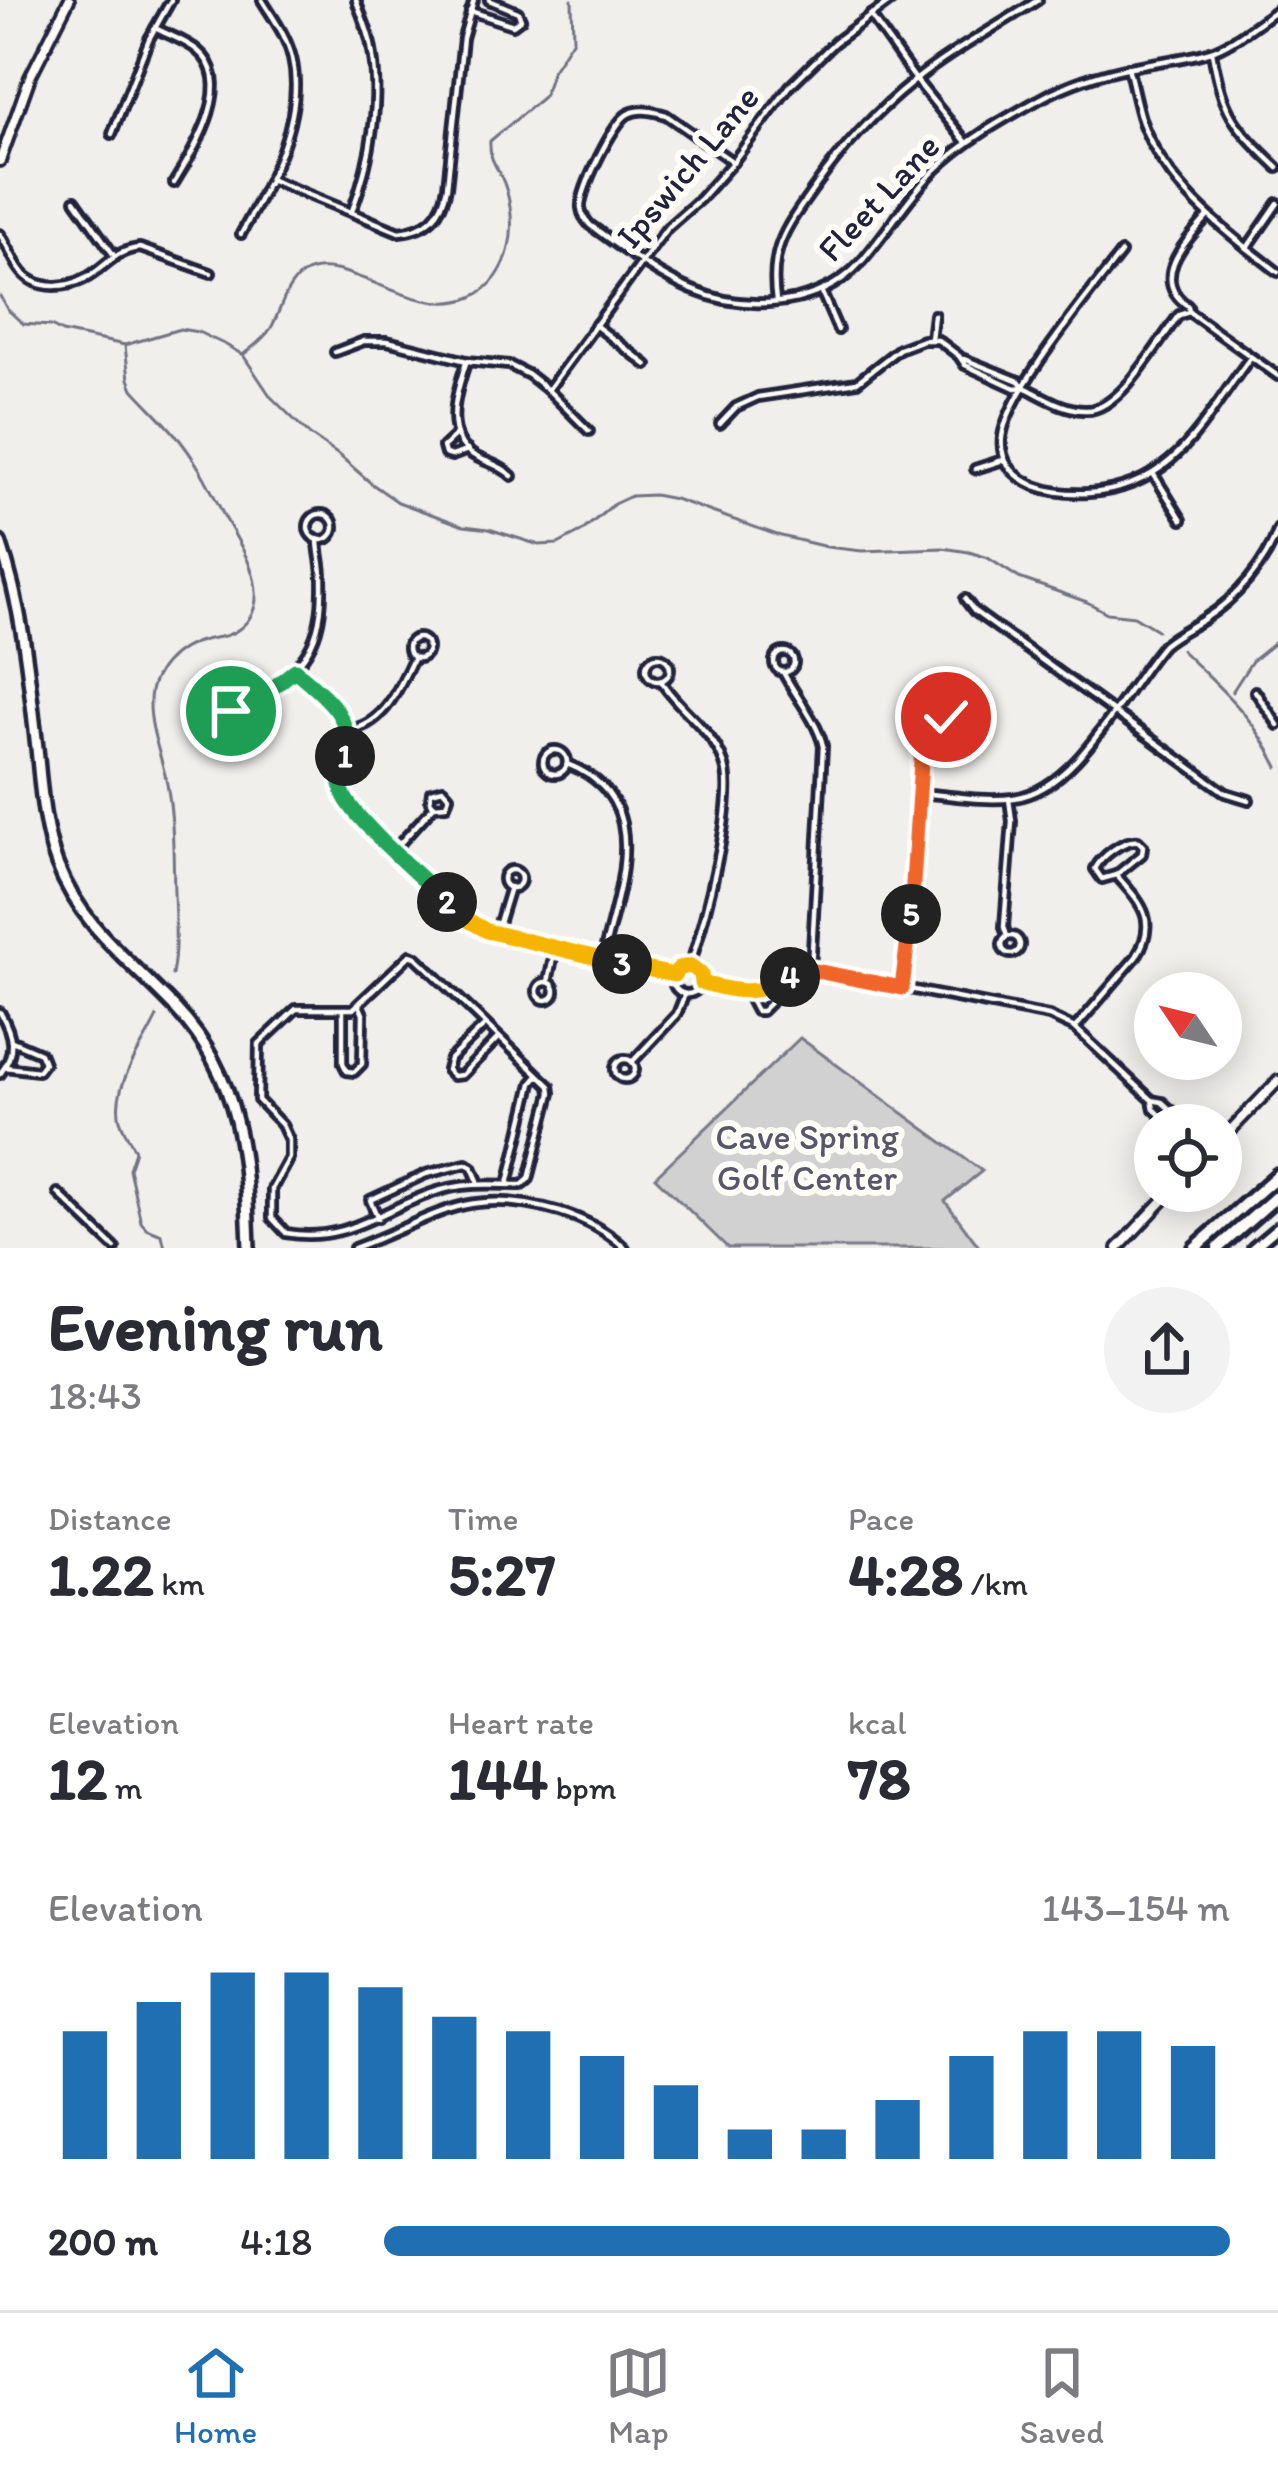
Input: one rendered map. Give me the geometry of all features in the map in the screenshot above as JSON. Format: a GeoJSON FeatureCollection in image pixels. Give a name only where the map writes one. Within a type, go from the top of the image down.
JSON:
{"type":"FeatureCollection","features":[{"type":"Feature","properties":{"kind":"highway"},"geometry":{"type":"LineString","coordinates":[[1195,1248],[1278,1174]]}},
{"type":"Feature","properties":{"kind":"highway"},"geometry":{"type":"LineString","coordinates":[[1218,1248],[1278,1195]]}},
{"type":"Feature","properties":{"kind":"main road"},"geometry":{"type":"LineString","coordinates":[[0,542],[19,604],[43,809],[57,864],[94,929],[191,1026],[223,1076],[242,1145],[249,1248]]}},
{"type":"Feature","properties":{"kind":"street"},"geometry":{"type":"LineString","coordinates":[[0,161],[30,77],[70,0]]}},
{"type":"Feature","properties":{"kind":"street"},"geometry":{"type":"LineString","coordinates":[[112,134],[171,0]]}},
{"type":"Feature","properties":{"kind":"street"},"geometry":{"type":"LineString","coordinates":[[241,234],[272,180],[295,82],[288,45],[262,0]]}},
{"type":"Feature","properties":{"kind":"street"},"geometry":{"type":"LineString","coordinates":[[352,211],[370,152],[374,91],[370,39],[356,0]]}},
{"type":"Feature","properties":{"kind":"street"},"geometry":{"type":"LineString","coordinates":[[272,180],[399,232],[421,228],[438,214],[447,187],[463,38],[474,0]]}},
{"type":"Feature","properties":{"kind":"street"},"geometry":{"type":"LineString","coordinates":[[470,11],[512,26],[521,19],[518,12],[489,0]]}},
{"type":"Feature","properties":{"kind":"street","name":"Ipswich Lane"},"geometry":{"type":"LineString","coordinates":[[548,390],[667,228],[734,162],[774,104],[801,74],[892,0]]}},
{"type":"Feature","properties":{"kind":"street"},"geometry":{"type":"LineString","coordinates":[[776,303],[772,275],[776,251],[786,228],[837,157],[916,80],[1038,0]]}},
{"type":"Feature","properties":{"kind":"street","name":"Fleet Lane"},"geometry":{"type":"LineString","coordinates":[[734,162],[666,115],[639,110],[617,123],[581,208],[590,225],[666,277],[709,298],[740,304],[776,303],[822,293],[857,266],[907,200],[968,143],[1045,96],[1129,67],[1212,52],[1278,9]]}},
{"type":"Feature","properties":{"kind":"street"},"geometry":{"type":"LineString","coordinates":[[870,15],[968,143]]}},
{"type":"Feature","properties":{"kind":"street"},"geometry":{"type":"LineString","coordinates":[[155,28],[200,52],[215,88],[203,128],[174,183]]}},
{"type":"Feature","properties":{"kind":"street"},"geometry":{"type":"LineString","coordinates":[[1212,52],[1219,91],[1238,130],[1278,168]]}},
{"type":"Feature","properties":{"kind":"street"},"geometry":{"type":"LineString","coordinates":[[1129,67],[1142,121],[1196,206],[1278,272]]}},
{"type":"Feature","properties":{"kind":"street"},"geometry":{"type":"LineString","coordinates":[[75,200],[114,255]]}},
{"type":"Feature","properties":{"kind":"street"},"geometry":{"type":"LineString","coordinates":[[1247,248],[1278,203]]}},
{"type":"Feature","properties":{"kind":"street"},"geometry":{"type":"LineString","coordinates":[[1208,216],[1179,247],[1172,288],[1189,312],[1278,376]]}},
{"type":"Feature","properties":{"kind":"street"},"geometry":{"type":"LineString","coordinates":[[0,234],[24,274],[48,286],[85,278],[114,255],[140,248],[211,273]]}},
{"type":"Feature","properties":{"kind":"street"},"geometry":{"type":"LineString","coordinates":[[1120,253],[1024,387],[1001,441],[1004,460],[1013,473],[1044,489],[1078,494],[1110,491],[1154,475],[1178,455],[1250,358]]}},
{"type":"Feature","properties":{"kind":"street"},"geometry":{"type":"LineString","coordinates":[[822,293],[838,330]]}},
{"type":"Feature","properties":{"kind":"street"},"geometry":{"type":"LineString","coordinates":[[1179,315],[1180,302]]}},
{"type":"Feature","properties":{"kind":"street"},"geometry":{"type":"LineString","coordinates":[[720,424],[736,407],[758,397],[857,382],[899,349],[931,339],[1071,408],[1098,409],[1122,391],[1179,315],[1189,312]]}},
{"type":"Feature","properties":{"kind":"street"},"geometry":{"type":"LineString","coordinates":[[931,339],[934,315]]}},
{"type":"Feature","properties":{"kind":"street"},"geometry":{"type":"LineString","coordinates":[[595,325],[646,365]]}},
{"type":"Feature","properties":{"kind":"street"},"geometry":{"type":"LineString","coordinates":[[335,352],[364,341],[387,341],[518,368],[590,431]]}},
{"type":"Feature","properties":{"kind":"street"},"geometry":{"type":"LineString","coordinates":[[467,361],[454,414],[457,434],[468,450],[500,464],[512,476]]}},
{"type":"Feature","properties":{"kind":"street"},"geometry":{"type":"LineString","coordinates":[[457,434],[445,442],[443,450],[452,456],[468,450]]}},
{"type":"Feature","properties":{"kind":"street"},"geometry":{"type":"LineString","coordinates":[[975,469],[1004,460]]}},
{"type":"Feature","properties":{"kind":"street"},"geometry":{"type":"LineString","coordinates":[[1154,475],[1182,520]]}},
{"type":"Feature","properties":{"kind":"street"},"geometry":{"type":"LineString","coordinates":[[248,708],[295,670],[313,644],[321,614],[322,572],[318,539],[309,531],[309,523],[322,514],[330,518],[333,529],[326,539],[318,539]]}},
{"type":"Feature","properties":{"kind":"street"},"geometry":{"type":"LineString","coordinates":[[919,793],[1009,799],[1039,790],[1071,769],[1163,645],[1219,609],[1244,584],[1263,561],[1278,529]]}},
{"type":"Feature","properties":{"kind":"street"},"geometry":{"type":"LineString","coordinates":[[965,598],[974,611],[1226,793],[1249,800]]}},
{"type":"Feature","properties":{"kind":"street"},"geometry":{"type":"LineString","coordinates":[[347,730],[379,718],[414,657]]}},
{"type":"Feature","properties":{"kind":"street"},"geometry":{"type":"LineString","coordinates":[[661,681],[668,677],[670,666],[665,659],[654,658],[647,674],[661,681],[706,732],[724,761],[728,778],[725,823],[691,966]]}},
{"type":"Feature","properties":{"kind":"street"},"geometry":{"type":"LineString","coordinates":[[295,670],[337,708],[347,730],[340,776],[344,798],[461,916],[496,933],[674,975]]}},
{"type":"Feature","properties":{"kind":"street"},"geometry":{"type":"LineString","coordinates":[[783,672],[824,746],[811,970]]}},
{"type":"Feature","properties":{"kind":"street"},"geometry":{"type":"LineString","coordinates":[[1255,692],[1277,721]]}},
{"type":"Feature","properties":{"kind":"street"},"geometry":{"type":"LineString","coordinates":[[902,988],[924,741],[948,722]]}},
{"type":"Feature","properties":{"kind":"street"},"geometry":{"type":"LineString","coordinates":[[567,764],[601,786],[623,823],[627,852],[602,959]]}},
{"type":"Feature","properties":{"kind":"street"},"geometry":{"type":"LineString","coordinates":[[1007,936],[1009,799]]}},
{"type":"Feature","properties":{"kind":"street"},"geometry":{"type":"LineString","coordinates":[[394,850],[434,806]]}},
{"type":"Feature","properties":{"kind":"street"},"geometry":{"type":"LineString","coordinates":[[1128,841],[1138,841],[1142,854],[1116,875],[1102,879],[1095,867],[1128,841]]}},
{"type":"Feature","properties":{"kind":"street"},"geometry":{"type":"LineString","coordinates":[[1075,1028],[1144,944],[1145,910],[1116,875]]}},
{"type":"Feature","properties":{"kind":"street"},"geometry":{"type":"LineString","coordinates":[[496,933],[510,887]]}},
{"type":"Feature","properties":{"kind":"street"},"geometry":{"type":"LineString","coordinates":[[548,982],[555,948]]}},
{"type":"Feature","properties":{"kind":"street"},"geometry":{"type":"LineString","coordinates":[[410,955],[416,957],[550,1086],[529,1179],[522,1185],[478,1183],[428,1194],[366,1224],[322,1234],[290,1235],[274,1222],[272,1189],[290,1150],[282,1125],[259,1104],[257,1049],[296,1009],[353,1009],[358,1005],[410,955]]}},
{"type":"Feature","properties":{"kind":"street"},"geometry":{"type":"LineString","coordinates":[[691,966],[701,974],[702,983],[698,991],[685,994],[675,987],[674,975],[679,968],[691,966]]}},
{"type":"Feature","properties":{"kind":"street"},"geometry":{"type":"LineString","coordinates":[[702,983],[746,992],[811,970],[1036,1012],[1075,1028],[1152,1100],[1164,1104]]}},
{"type":"Feature","properties":{"kind":"street"},"geometry":{"type":"LineString","coordinates":[[746,992],[752,1006],[762,1011],[770,1003],[769,988]]}},
{"type":"Feature","properties":{"kind":"street"},"geometry":{"type":"LineString","coordinates":[[632,1062],[677,1014],[685,994]]}},
{"type":"Feature","properties":{"kind":"street"},"geometry":{"type":"LineString","coordinates":[[344,1009],[343,1063],[347,1071],[354,1072],[362,1064],[363,1014],[358,1005]]}},
{"type":"Feature","properties":{"kind":"street"},"geometry":{"type":"LineString","coordinates":[[0,1012],[12,1033],[11,1055],[3,1070],[38,1071],[44,1063],[40,1053],[12,1041]]}},
{"type":"Feature","properties":{"kind":"street"},"geometry":{"type":"LineString","coordinates":[[484,1025],[450,1059],[447,1070],[452,1076],[462,1075],[498,1038]]}},
{"type":"Feature","properties":{"kind":"street"},"geometry":{"type":"LineString","coordinates":[[508,1184],[532,1083],[538,1076]]}},
{"type":"Feature","properties":{"kind":"street"},"geometry":{"type":"LineString","coordinates":[[1242,1119],[1278,1081]]}},
{"type":"Feature","properties":{"kind":"street"},"geometry":{"type":"LineString","coordinates":[[1152,1100],[1153,1104]]}},
{"type":"Feature","properties":{"kind":"street"},"geometry":{"type":"LineString","coordinates":[[378,1218],[370,1200],[426,1174],[466,1164],[478,1175],[478,1183]]}},
{"type":"Feature","properties":{"kind":"street"},"geometry":{"type":"LineString","coordinates":[[58,1193],[115,1248]]}},
{"type":"Feature","properties":{"kind":"street"},"geometry":{"type":"LineString","coordinates":[[354,1248],[445,1209],[504,1200],[571,1215],[625,1248]]}},
{"type":"Feature","properties":{"kind":"street"},"geometry":{"type":"LineString","coordinates":[[1118,1248],[1152,1212]]}},
{"type":"Feature","properties":{"kind":"street"},"geometry":{"type":"LineString","coordinates":[[1253,1248],[1278,1227]]}},
{"type":"Feature","properties":{"kind":"street"},"geometry":{"type":"LineString","coordinates":[[383,1237],[388,1248]]}},
{"type":"Feature","properties":{"kind":"green space","name":"Cave Spring Golf Center"},"geometry":{"type":"Polygon","coordinates":[[[800,1038],[982,1171],[945,1201],[980,1248],[728,1248],[655,1177],[800,1038]]]}},
{"type":"Feature","properties":{"kind":"waterway"},"geometry":{"type":"LineString","coordinates":[[244,354],[268,332],[297,279],[320,269],[426,300],[449,302],[472,297],[491,283],[507,255],[511,223],[490,141],[543,97],[552,71],[573,39],[572,0]]}},
{"type":"Feature","properties":{"kind":"waterway"},"geometry":{"type":"LineString","coordinates":[[0,296],[23,324],[51,326],[125,345],[180,329],[226,345],[243,355],[271,397],[310,435],[372,484],[398,502],[464,526],[539,545],[558,544],[581,532],[614,504],[631,496],[654,495],[827,547],[969,552],[1019,578],[1107,613],[1134,616],[1157,630]]}},
{"type":"Feature","properties":{"kind":"waterway"},"geometry":{"type":"LineString","coordinates":[[125,346],[133,389],[199,469],[246,556],[256,587],[256,603],[239,629],[194,643],[174,655],[159,672],[151,693],[152,724],[172,825],[172,975]]}},
{"type":"Feature","properties":{"kind":"waterway"},"geometry":{"type":"LineString","coordinates":[[1232,692],[1252,661],[1278,640]]}},
{"type":"Feature","properties":{"kind":"waterway"},"geometry":{"type":"LineString","coordinates":[[1181,650],[1247,717],[1278,767]]}},
{"type":"Feature","properties":{"kind":"waterway"},"geometry":{"type":"LineString","coordinates":[[157,1017],[125,1077],[119,1115],[135,1151],[129,1169],[141,1222],[162,1235],[165,1248]]}},
{"type":"Feature","properties":{"kind":"route"},"geometry":{"type":"LineString","coordinates":[[231,711],[238,704],[248,708],[295,670],[344,720],[349,740],[340,786],[350,807],[474,925],[674,975],[679,968],[691,966],[701,974],[702,983],[742,993],[767,989],[807,970],[902,988],[922,747],[935,728],[948,722],[946,717]]}}]}
